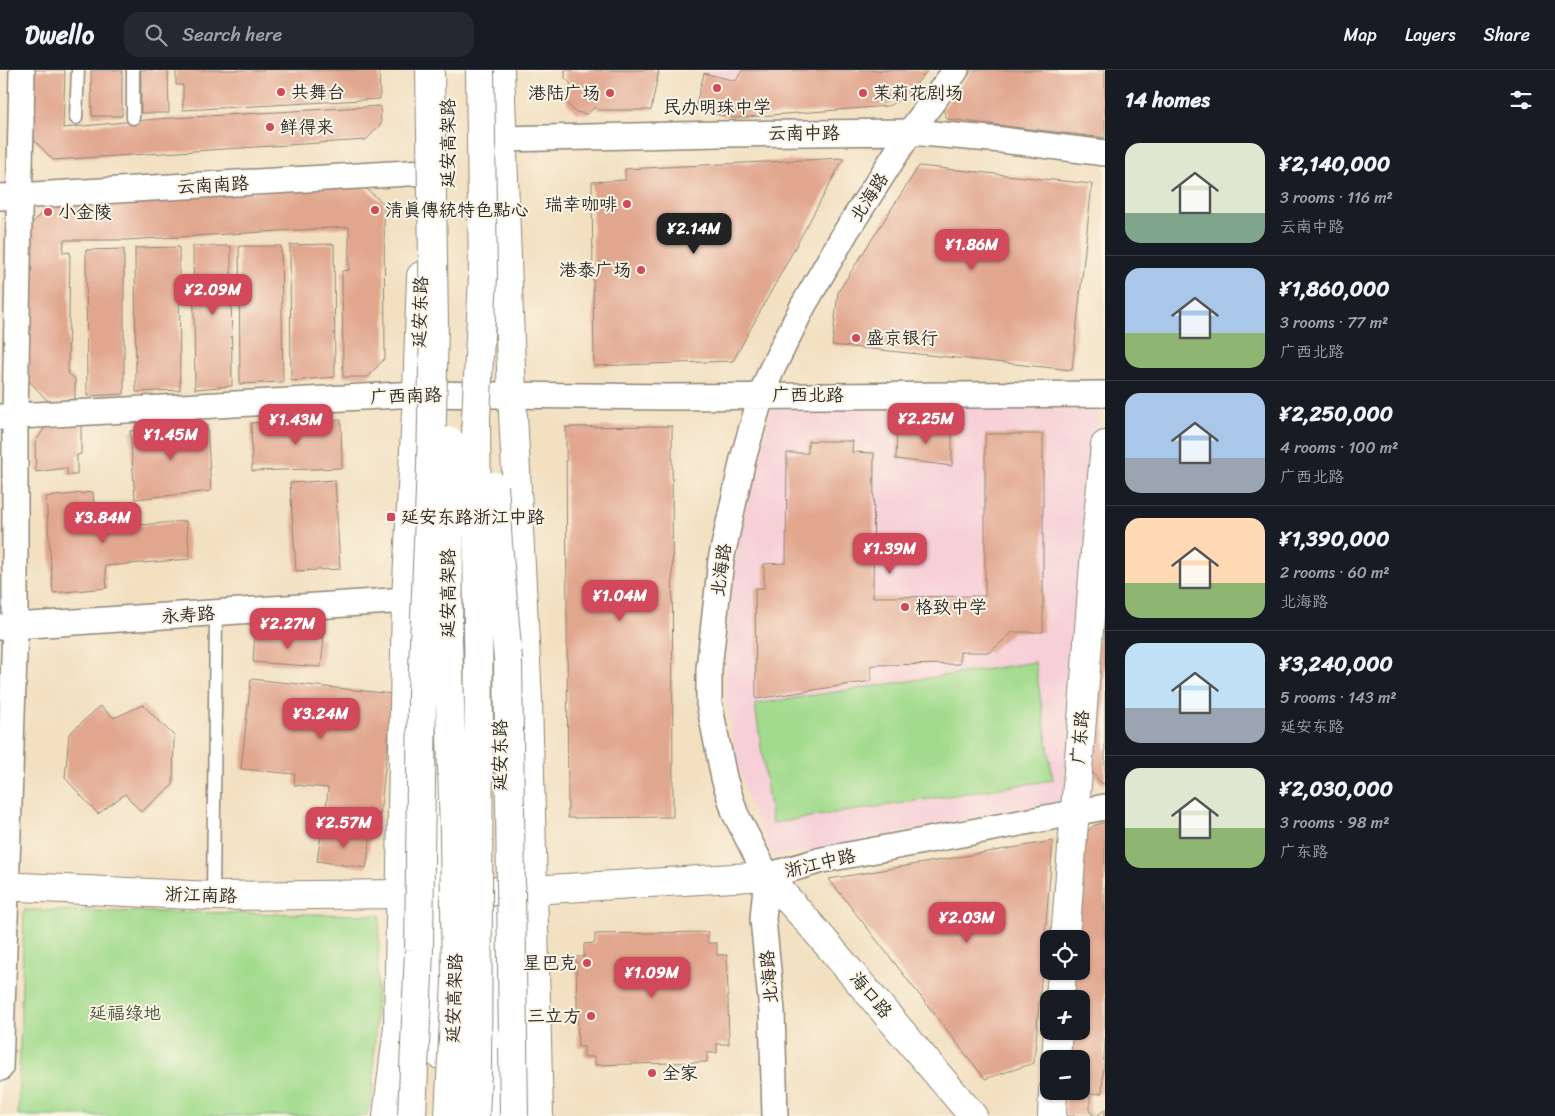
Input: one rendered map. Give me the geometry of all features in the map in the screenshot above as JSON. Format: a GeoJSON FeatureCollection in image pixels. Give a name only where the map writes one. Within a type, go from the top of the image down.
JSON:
{"type":"FeatureCollection","features":[{"type":"Feature","properties":{"kind":"main road","name":"延安东路"},"geometry":{"type":"LineString","coordinates":[[387,1116],[398,1027],[402,894],[406,600],[417,394],[425,172],[426,70]]}},
{"type":"Feature","properties":{"kind":"main road"},"geometry":{"type":"LineString","coordinates":[[412,1116],[419,969],[422,694],[431,465],[434,323],[430,70]]}},
{"type":"Feature","properties":{"kind":"main road","name":"延安高架路"},"geometry":{"type":"LineString","coordinates":[[448,70],[450,389],[448,639],[456,981],[449,1116]]}},
{"type":"Feature","properties":{"kind":"main road","name":"延安高架路"},"geometry":{"type":"LineString","coordinates":[[475,1116],[478,1064],[479,744],[476,418],[482,276],[480,70]]}},
{"type":"Feature","properties":{"kind":"main road","name":"延安东路"},"geometry":{"type":"LineString","coordinates":[[500,70],[501,140],[512,396],[528,700],[539,1116]]}},
{"type":"Feature","properties":{"kind":"main road"},"geometry":{"type":"LineString","coordinates":[[482,276],[498,544],[508,659],[514,1116]]}},
{"type":"Feature","properties":{"kind":"main road","name":"延安东路"},"geometry":{"type":"LineString","coordinates":[[499,1116],[498,891],[500,733],[492,519],[512,396]]}},
{"type":"Feature","properties":{"kind":"main road","name":"广东路"},"geometry":{"type":"LineString","coordinates":[[1066,930],[1074,813],[1100,538],[1105,445]]}},
{"type":"Feature","properties":{"kind":"main road","name":"延安东路"},"geometry":{"type":"LineString","coordinates":[[408,554],[432,676],[436,728],[440,988],[439,1116]]}},
{"type":"Feature","properties":{"kind":"main road","name":"浙江中路"},"geometry":{"type":"LineString","coordinates":[[438,893],[532,890],[768,876]]}},
{"type":"Feature","properties":{"kind":"main road","name":"海口路"},"geometry":{"type":"LineString","coordinates":[[768,876],[973,1116]]}},
{"type":"Feature","properties":{"kind":"main road","name":"浙江南路"},"geometry":{"type":"LineString","coordinates":[[3,886],[213,896],[438,893]]}},
{"type":"Feature","properties":{"kind":"main road"},"geometry":{"type":"LineString","coordinates":[[1052,1116],[1053,1100]]}},
{"type":"Feature","properties":{"kind":"street"},"geometry":{"type":"LineString","coordinates":[[0,1068],[7,626],[10,196],[22,70]]}},
{"type":"Feature","properties":{"kind":"street","name":"北海路"},"geometry":{"type":"LineString","coordinates":[[775,1116],[772,1011],[763,919],[768,876],[735,813],[724,778],[709,703],[709,669],[721,560],[743,459],[761,396],[803,306],[847,230],[910,132],[956,70]]}},
{"type":"Feature","properties":{"kind":"street","name":"云南中路"},"geometry":{"type":"LineString","coordinates":[[501,140],[720,134],[910,132],[1002,140],[1105,153]]}},
{"type":"Feature","properties":{"kind":"street","name":"云南南路"},"geometry":{"type":"LineString","coordinates":[[10,196],[425,172]]}},
{"type":"Feature","properties":{"kind":"street","name":"广西南路"},"geometry":{"type":"LineString","coordinates":[[8,416],[417,394],[512,396]]}},
{"type":"Feature","properties":{"kind":"street","name":"广西北路"},"geometry":{"type":"LineString","coordinates":[[512,396],[668,397],[1105,394]]}},
{"type":"Feature","properties":{"kind":"street","name":"永寿路"},"geometry":{"type":"LineString","coordinates":[[7,626],[406,600]]}},
{"type":"Feature","properties":{"kind":"street","name":"浙江中路"},"geometry":{"type":"LineString","coordinates":[[768,876],[822,860],[1105,807]]}},
{"type":"Feature","properties":{"kind":"lane"},"geometry":{"type":"LineString","coordinates":[[76,118],[78,70]]}},
{"type":"Feature","properties":{"kind":"lane"},"geometry":{"type":"LineString","coordinates":[[133,118],[134,70]]}},
{"type":"Feature","properties":{"kind":"lane"},"geometry":{"type":"LineString","coordinates":[[213,896],[216,613]]}},
{"type":"Feature","properties":{"kind":"shaded area","name":"民办明珠中学"},"geometry":{"type":"Polygon","coordinates":[[[712,70],[742,70],[736,81],[739,96],[734,118],[695,109],[704,73],[711,75],[712,70]]]}},
{"type":"Feature","properties":{"kind":"shaded area","name":"格致中学"},"geometry":{"type":"Polygon","coordinates":[[[1099,404],[1063,800],[775,857],[751,809],[737,763],[726,699],[727,640],[733,574],[743,522],[772,409],[1099,404]]]}},
{"type":"Feature","properties":{"kind":"green space"},"geometry":{"type":"Polygon","coordinates":[[[1035,662],[1053,780],[772,823],[755,704],[1035,662]]]}},
{"type":"Feature","properties":{"kind":"green space","name":"延福绿地"},"geometry":{"type":"Polygon","coordinates":[[[24,910],[380,915],[372,1101],[366,1116],[18,1116],[24,910]]]}},
{"type":"Feature","properties":{"kind":"building"},"geometry":{"type":"Polygon","coordinates":[[[35,70],[65,70],[63,128],[156,119],[380,106],[381,124],[366,140],[53,160],[33,139],[35,70]]]}},
{"type":"Feature","properties":{"kind":"building"},"geometry":{"type":"Polygon","coordinates":[[[91,70],[122,70],[122,116],[92,116],[91,70]]]}},
{"type":"Feature","properties":{"kind":"building"},"geometry":{"type":"Polygon","coordinates":[[[141,70],[168,70],[169,113],[141,113],[141,70]]]}},
{"type":"Feature","properties":{"kind":"building","name":"共舞台"},"geometry":{"type":"Polygon","coordinates":[[[176,70],[379,70],[380,99],[183,110],[183,85],[176,85],[176,70]]]}},
{"type":"Feature","properties":{"kind":"building","name":"港陆广场"},"geometry":{"type":"Polygon","coordinates":[[[565,70],[659,70],[651,110],[598,110],[595,107],[587,114],[575,112],[567,103],[567,90],[571,84],[565,78],[565,70]]]}},
{"type":"Feature","properties":{"kind":"building"},"geometry":{"type":"Polygon","coordinates":[[[742,70],[928,70],[905,97],[888,106],[734,118],[695,109],[704,73],[736,81],[742,70]]]}},
{"type":"Feature","properties":{"kind":"building"},"geometry":{"type":"Polygon","coordinates":[[[972,70],[1105,70],[1105,138],[947,119],[943,109],[972,70]]]}},
{"type":"Feature","properties":{"kind":"building"},"geometry":{"type":"Polygon","coordinates":[[[844,158],[733,361],[594,366],[592,182],[625,180],[625,169],[844,158]]]}},
{"type":"Feature","properties":{"kind":"building"},"geometry":{"type":"Polygon","coordinates":[[[919,166],[1092,184],[1072,370],[832,345],[838,292],[919,166]]]}},
{"type":"Feature","properties":{"kind":"building"},"geometry":{"type":"Polygon","coordinates":[[[362,185],[384,204],[385,358],[368,377],[343,377],[342,271],[349,270],[349,227],[126,240],[64,240],[63,253],[70,252],[68,373],[75,379],[75,399],[49,402],[28,380],[30,226],[48,205],[362,185]]]}},
{"type":"Feature","properties":{"kind":"building"},"geometry":{"type":"Polygon","coordinates":[[[334,244],[335,377],[291,381],[290,245],[334,244]]]}},
{"type":"Feature","properties":{"kind":"building"},"geometry":{"type":"Polygon","coordinates":[[[193,246],[231,246],[232,386],[195,389],[193,246]]]}},
{"type":"Feature","properties":{"kind":"building"},"geometry":{"type":"Polygon","coordinates":[[[239,246],[281,246],[283,382],[240,384],[239,246]]]}},
{"type":"Feature","properties":{"kind":"building"},"geometry":{"type":"Polygon","coordinates":[[[179,247],[180,390],[136,392],[135,248],[179,247]]]}},
{"type":"Feature","properties":{"kind":"building"},"geometry":{"type":"Polygon","coordinates":[[[124,249],[124,394],[87,396],[86,250],[124,249]]]}},
{"type":"Feature","properties":{"kind":"building"},"geometry":{"type":"Polygon","coordinates":[[[341,420],[342,468],[252,471],[251,423],[341,420]]]}},
{"type":"Feature","properties":{"kind":"building"},"geometry":{"type":"Polygon","coordinates":[[[81,425],[81,454],[77,455],[77,475],[67,475],[67,468],[36,472],[35,443],[45,427],[81,425]]]}},
{"type":"Feature","properties":{"kind":"building"},"geometry":{"type":"Polygon","coordinates":[[[207,425],[211,491],[135,499],[130,431],[207,425]]]}},
{"type":"Feature","properties":{"kind":"building"},"geometry":{"type":"Polygon","coordinates":[[[952,425],[952,466],[896,459],[897,428],[952,425]]]}},
{"type":"Feature","properties":{"kind":"building"},"geometry":{"type":"Polygon","coordinates":[[[672,426],[673,817],[568,818],[566,427],[672,426]]]}},
{"type":"Feature","properties":{"kind":"building"},"geometry":{"type":"Polygon","coordinates":[[[985,434],[1043,434],[1043,632],[1013,632],[990,652],[960,652],[960,664],[871,665],[871,681],[756,699],[755,588],[764,588],[764,564],[786,563],[787,453],[808,453],[808,441],[853,441],[852,452],[874,453],[873,597],[985,596],[985,434]]]}},
{"type":"Feature","properties":{"kind":"building"},"geometry":{"type":"Polygon","coordinates":[[[335,480],[340,569],[296,571],[290,483],[335,480]]]}},
{"type":"Feature","properties":{"kind":"building"},"geometry":{"type":"Polygon","coordinates":[[[93,492],[96,529],[186,521],[190,559],[105,566],[107,588],[53,593],[46,497],[93,492]]]}},
{"type":"Feature","properties":{"kind":"building"},"geometry":{"type":"Polygon","coordinates":[[[1105,547],[1105,785],[1099,781],[1089,767],[1105,547]]]}},
{"type":"Feature","properties":{"kind":"building"},"geometry":{"type":"Polygon","coordinates":[[[255,633],[324,638],[321,667],[253,662],[255,633]]]}},
{"type":"Feature","properties":{"kind":"building"},"geometry":{"type":"Polygon","coordinates":[[[251,679],[393,694],[380,815],[326,809],[328,788],[294,785],[295,774],[241,769],[251,679]]]}},
{"type":"Feature","properties":{"kind":"building"},"geometry":{"type":"Polygon","coordinates":[[[143,705],[174,736],[173,785],[141,812],[125,794],[98,814],[65,778],[69,734],[100,706],[114,718],[143,705]]]}},
{"type":"Feature","properties":{"kind":"building"},"geometry":{"type":"Polygon","coordinates":[[[1105,822],[1105,1040],[1102,1093],[1090,1094],[1090,1050],[1069,1050],[1069,1040],[1090,1040],[1090,990],[1072,990],[1073,980],[1090,980],[1090,930],[1076,930],[1085,834],[1093,826],[1105,822]]]}},
{"type":"Feature","properties":{"kind":"building"},"geometry":{"type":"Polygon","coordinates":[[[322,829],[371,836],[366,868],[317,861],[322,829]]]}},
{"type":"Feature","properties":{"kind":"building"},"geometry":{"type":"Polygon","coordinates":[[[1053,841],[1045,930],[1040,930],[1041,980],[1034,1063],[985,1079],[829,879],[1053,841]]]}},
{"type":"Feature","properties":{"kind":"building"},"geometry":{"type":"Polygon","coordinates":[[[708,932],[708,943],[717,943],[717,955],[727,955],[729,1044],[717,1044],[717,1053],[707,1053],[707,1062],[595,1065],[595,1057],[584,1057],[584,1047],[578,1047],[576,957],[584,957],[584,944],[595,943],[595,934],[708,932]]]}},
{"type":"Feature","properties":{"kind":"building"},"geometry":{"type":"Polygon","coordinates":[[[1066,1100],[1090,1100],[1090,1112],[1095,1116],[1065,1116],[1066,1100]]]}},
{"type":"Feature","properties":{"kind":"building"},"geometry":{"type":"Polygon","coordinates":[[[1105,1109],[1105,1116],[1097,1116],[1105,1109]]]}},
{"type":"Feature","properties":{"kind":"place","name":"民办明珠中学"},"geometry":{"type":"Point","coordinates":[717,88]}},
{"type":"Feature","properties":{"kind":"place","name":"共舞台"},"geometry":{"type":"Point","coordinates":[281,92]}},
{"type":"Feature","properties":{"kind":"place","name":"港陆广场"},"geometry":{"type":"Point","coordinates":[610,93]}},
{"type":"Feature","properties":{"kind":"place","name":"茉莉花剧场"},"geometry":{"type":"Point","coordinates":[863,93]}},
{"type":"Feature","properties":{"kind":"place","name":"鲜得来"},"geometry":{"type":"Point","coordinates":[270,127]}},
{"type":"Feature","properties":{"kind":"place","name":"瑞幸咖啡"},"geometry":{"type":"Point","coordinates":[627,204]}},
{"type":"Feature","properties":{"kind":"place","name":"清真傳統特色點心"},"geometry":{"type":"Point","coordinates":[375,210]}},
{"type":"Feature","properties":{"kind":"place","name":"小金陵"},"geometry":{"type":"Point","coordinates":[48,212]}},
{"type":"Feature","properties":{"kind":"place","name":"港泰广场"},"geometry":{"type":"Point","coordinates":[641,270]}},
{"type":"Feature","properties":{"kind":"place","name":"盛京银行"},"geometry":{"type":"Point","coordinates":[856,338]}},
{"type":"Feature","properties":{"kind":"place","name":"延安东路浙江中路"},"geometry":{"type":"Point","coordinates":[391,517]}},
{"type":"Feature","properties":{"kind":"place","name":"格致中学"},"geometry":{"type":"Point","coordinates":[905,607]}},
{"type":"Feature","properties":{"kind":"place","name":"星巴克"},"geometry":{"type":"Point","coordinates":[587,963]}},
{"type":"Feature","properties":{"kind":"place","name":"三立方"},"geometry":{"type":"Point","coordinates":[591,1016]}},
{"type":"Feature","properties":{"kind":"place","name":"全家"},"geometry":{"type":"Point","coordinates":[652,1073]}}]}
